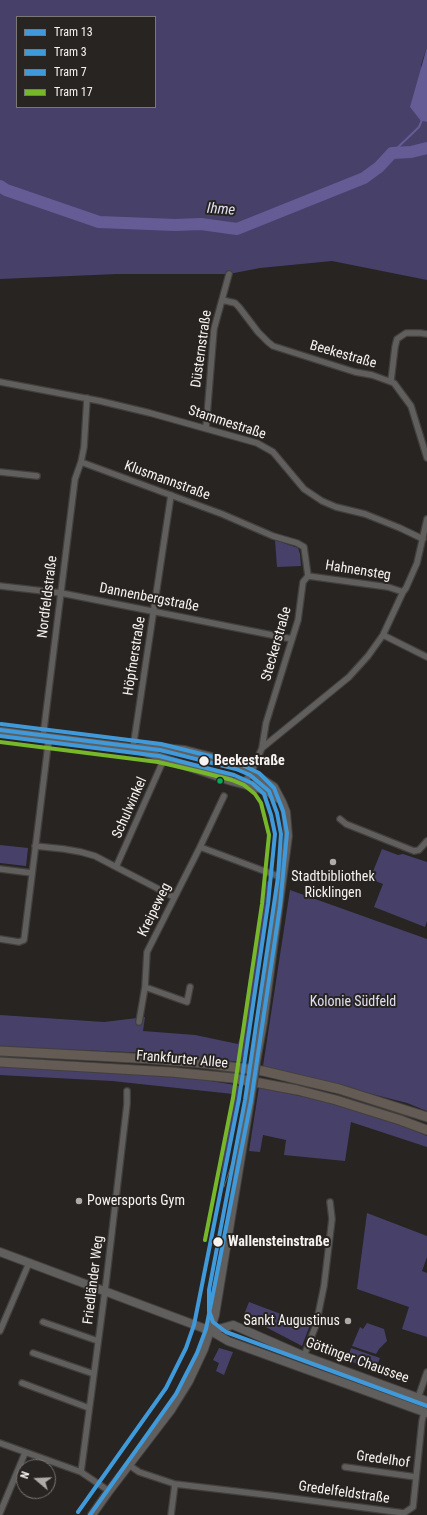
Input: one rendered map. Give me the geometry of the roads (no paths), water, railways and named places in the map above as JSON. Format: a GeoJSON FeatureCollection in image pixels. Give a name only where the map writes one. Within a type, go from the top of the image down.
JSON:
{"type":"FeatureCollection","features":[{"type":"Feature","properties":{"kind":"main road","name":"Frankfurter Allee"},"geometry":{"type":"LineString","coordinates":[[0,1051],[152,1058],[263,1071],[339,1088],[427,1117]]}},
{"type":"Feature","properties":{"kind":"main road","name":"Frankfurter Allee"},"geometry":{"type":"LineString","coordinates":[[0,1062],[165,1071],[240,1080],[297,1090],[336,1100],[427,1130]]}},
{"type":"Feature","properties":{"kind":"street","name":"Düsternstraße"},"geometry":{"type":"LineString","coordinates":[[206,428],[214,329],[229,274]]}},
{"type":"Feature","properties":{"kind":"street","name":"Beekestraße"},"geometry":{"type":"LineString","coordinates":[[222,300],[235,303],[258,332],[274,346],[391,382],[401,390],[411,406],[427,458]]}},
{"type":"Feature","properties":{"kind":"street"},"geometry":{"type":"LineString","coordinates":[[391,382],[397,339],[406,333],[427,334]]}},
{"type":"Feature","properties":{"kind":"street","name":"Stammestraße"},"geometry":{"type":"LineString","coordinates":[[0,382],[87,398],[251,440],[273,452],[304,489],[322,501],[336,507],[366,514],[400,528],[423,540]]}},
{"type":"Feature","properties":{"kind":"street"},"geometry":{"type":"LineString","coordinates":[[81,462],[84,446],[87,398]]}},
{"type":"Feature","properties":{"kind":"street","name":"Klusmannstraße"},"geometry":{"type":"LineString","coordinates":[[81,462],[235,519],[273,536],[297,543],[304,547]]}},
{"type":"Feature","properties":{"kind":"street","name":"Nordfeldstraße"},"geometry":{"type":"LineString","coordinates":[[0,940],[19,942],[24,940],[61,593],[75,479],[81,462]]}},
{"type":"Feature","properties":{"kind":"street"},"geometry":{"type":"LineString","coordinates":[[0,472],[37,476]]}},
{"type":"Feature","properties":{"kind":"street","name":"Höpfnerstraße"},"geometry":{"type":"LineString","coordinates":[[133,748],[171,495]]}},
{"type":"Feature","properties":{"kind":"street"},"geometry":{"type":"LineString","coordinates":[[238,783],[245,781],[252,772],[262,748],[349,678],[368,656],[383,635],[406,588],[423,540],[427,519]]}},
{"type":"Feature","properties":{"kind":"street","name":"Steckerstraße"},"geometry":{"type":"LineString","coordinates":[[262,748],[266,723],[298,620],[303,582],[308,576],[304,547]]}},
{"type":"Feature","properties":{"kind":"street","name":"Hahnensteg"},"geometry":{"type":"LineString","coordinates":[[308,576],[388,587],[403,592]]}},
{"type":"Feature","properties":{"kind":"street","name":"Dannenbergstraße"},"geometry":{"type":"LineString","coordinates":[[0,586],[61,593],[292,639]]}},
{"type":"Feature","properties":{"kind":"street"},"geometry":{"type":"LineString","coordinates":[[383,635],[427,658]]}},
{"type":"Feature","properties":{"kind":"street"},"geometry":{"type":"LineString","coordinates":[[0,731],[133,748],[185,750],[212,757],[244,767],[274,787],[286,812],[288,836],[283,878],[250,1101],[221,1281],[211,1331],[189,1381],[171,1410],[128,1465],[92,1515]]}},
{"type":"Feature","properties":{"kind":"street"},"geometry":{"type":"LineString","coordinates":[[133,748],[238,783],[268,791],[282,802]]}},
{"type":"Feature","properties":{"kind":"street","name":"Schulwinkel"},"geometry":{"type":"LineString","coordinates":[[116,866],[164,759]]}},
{"type":"Feature","properties":{"kind":"street"},"geometry":{"type":"LineString","coordinates":[[252,772],[262,789]]}},
{"type":"Feature","properties":{"kind":"street","name":"Kreipeweg"},"geometry":{"type":"LineString","coordinates":[[139,1022],[145,987],[148,952],[224,796]]}},
{"type":"Feature","properties":{"kind":"street"},"geometry":{"type":"LineString","coordinates":[[340,819],[346,824],[414,850],[419,850],[427,841]]}},
{"type":"Feature","properties":{"kind":"street"},"geometry":{"type":"LineString","coordinates":[[35,846],[64,849],[95,856],[174,897]]}},
{"type":"Feature","properties":{"kind":"street"},"geometry":{"type":"LineString","coordinates":[[200,847],[283,878]]}},
{"type":"Feature","properties":{"kind":"street"},"geometry":{"type":"LineString","coordinates":[[0,869],[32,873]]}},
{"type":"Feature","properties":{"kind":"street"},"geometry":{"type":"LineString","coordinates":[[145,987],[187,1002],[190,987]]}},
{"type":"Feature","properties":{"kind":"street","name":"Friedländer Weg"},"geometry":{"type":"LineString","coordinates":[[81,1472],[105,1292],[127,1104],[127,1091]]}},
{"type":"Feature","properties":{"kind":"street"},"geometry":{"type":"LineString","coordinates":[[304,1356],[316,1325],[324,1286],[332,1219],[330,1202]]}},
{"type":"Feature","properties":{"kind":"street","name":"Göttinger Chaussee"},"geometry":{"type":"LineString","coordinates":[[0,1252],[211,1331],[228,1341],[426,1413]]}},
{"type":"Feature","properties":{"kind":"street"},"geometry":{"type":"LineString","coordinates":[[0,1331],[29,1263]]}},
{"type":"Feature","properties":{"kind":"street"},"geometry":{"type":"LineString","coordinates":[[43,1322],[98,1341]]}},
{"type":"Feature","properties":{"kind":"street","name":"Göttinger Chaussee"},"geometry":{"type":"LineString","coordinates":[[211,1331],[234,1325],[304,1356],[427,1401]]}},
{"type":"Feature","properties":{"kind":"street"},"geometry":{"type":"LineString","coordinates":[[33,1353],[94,1374]]}},
{"type":"Feature","properties":{"kind":"street"},"geometry":{"type":"LineString","coordinates":[[418,1398],[427,1372]]}},
{"type":"Feature","properties":{"kind":"street"},"geometry":{"type":"LineString","coordinates":[[22,1384],[89,1408]]}},
{"type":"Feature","properties":{"kind":"street","name":"Gredelfeldstraße"},"geometry":{"type":"LineString","coordinates":[[128,1465],[139,1472],[175,1484],[404,1513],[413,1507],[422,1421],[426,1413]]}},
{"type":"Feature","properties":{"kind":"street"},"geometry":{"type":"LineString","coordinates":[[0,1444],[81,1472],[109,1491]]}},
{"type":"Feature","properties":{"kind":"street"},"geometry":{"type":"LineString","coordinates":[[0,1513],[25,1453]]}},
{"type":"Feature","properties":{"kind":"street","name":"Gredelhof"},"geometry":{"type":"LineString","coordinates":[[345,1467],[416,1477]]}},
{"type":"Feature","properties":{"kind":"street"},"geometry":{"type":"LineString","coordinates":[[170,1515],[175,1484]]}},
{"type":"Feature","properties":{"kind":"waterway"},"geometry":{"type":"LineString","coordinates":[[392,153],[419,127],[422,120]]}},
{"type":"Feature","properties":{"kind":"waterway","name":"Ihme"},"geometry":{"type":"LineString","coordinates":[[0,186],[6,190],[99,222],[175,225],[201,224],[237,229],[364,178],[379,167],[392,153],[411,152],[427,148]]}},
{"type":"Feature","properties":{"kind":"tram line","name":"7"},"geometry":{"type":"LineString","coordinates":[[1,724],[161,744],[238,763],[259,773],[274,788],[283,811],[287,833],[280,906],[251,1101],[206,1329],[197,1353],[176,1394],[90,1515]]}},
{"type":"Feature","properties":{"kind":"tram line","name":"13"},"geometry":{"type":"LineString","coordinates":[[0,730],[160,750],[236,769],[250,775],[269,791],[277,813],[281,834],[278,877],[245,1100],[209,1290],[209,1311],[213,1322],[226,1332],[427,1406]]}},
{"type":"Feature","properties":{"kind":"tram line","name":"3"},"geometry":{"type":"LineString","coordinates":[[0,736],[159,756],[234,775],[252,783],[264,794],[275,834],[268,904],[239,1099],[194,1325],[186,1348],[166,1388],[78,1512]]}},
{"type":"Feature","properties":{"kind":"tram line","name":"17"},"geometry":{"type":"LineString","coordinates":[[0,742],[158,762],[201,772],[232,780],[244,785],[255,794],[261,803],[269,835],[262,904],[233,1098],[205,1240]]}},
{"type":"Feature","properties":{"kind":"tram line"},"geometry":{"type":"LineString","coordinates":[[224,1187],[233,1160]]}},
{"type":"Feature","properties":{"kind":"place","name":"Beekestraße"},"geometry":{"type":"Point","coordinates":[204,761]}},
{"type":"Feature","properties":{"kind":"place","name":"Stadtbibliothek Ricklingen"},"geometry":{"type":"Point","coordinates":[333,862]}},
{"type":"Feature","properties":{"kind":"place","name":"Powersports Gym"},"geometry":{"type":"Point","coordinates":[79,1201]}},
{"type":"Feature","properties":{"kind":"place","name":"Wallensteinstraße"},"geometry":{"type":"Point","coordinates":[218,1242]}},
{"type":"Feature","properties":{"kind":"place","name":"Sankt Augustinus"},"geometry":{"type":"Point","coordinates":[348,1321]}},
{"type":"Feature","properties":{"kind":"park label","name":"Kolonie Südfeld"},"geometry":{"type":"Point","coordinates":[353,1002]}}]}
